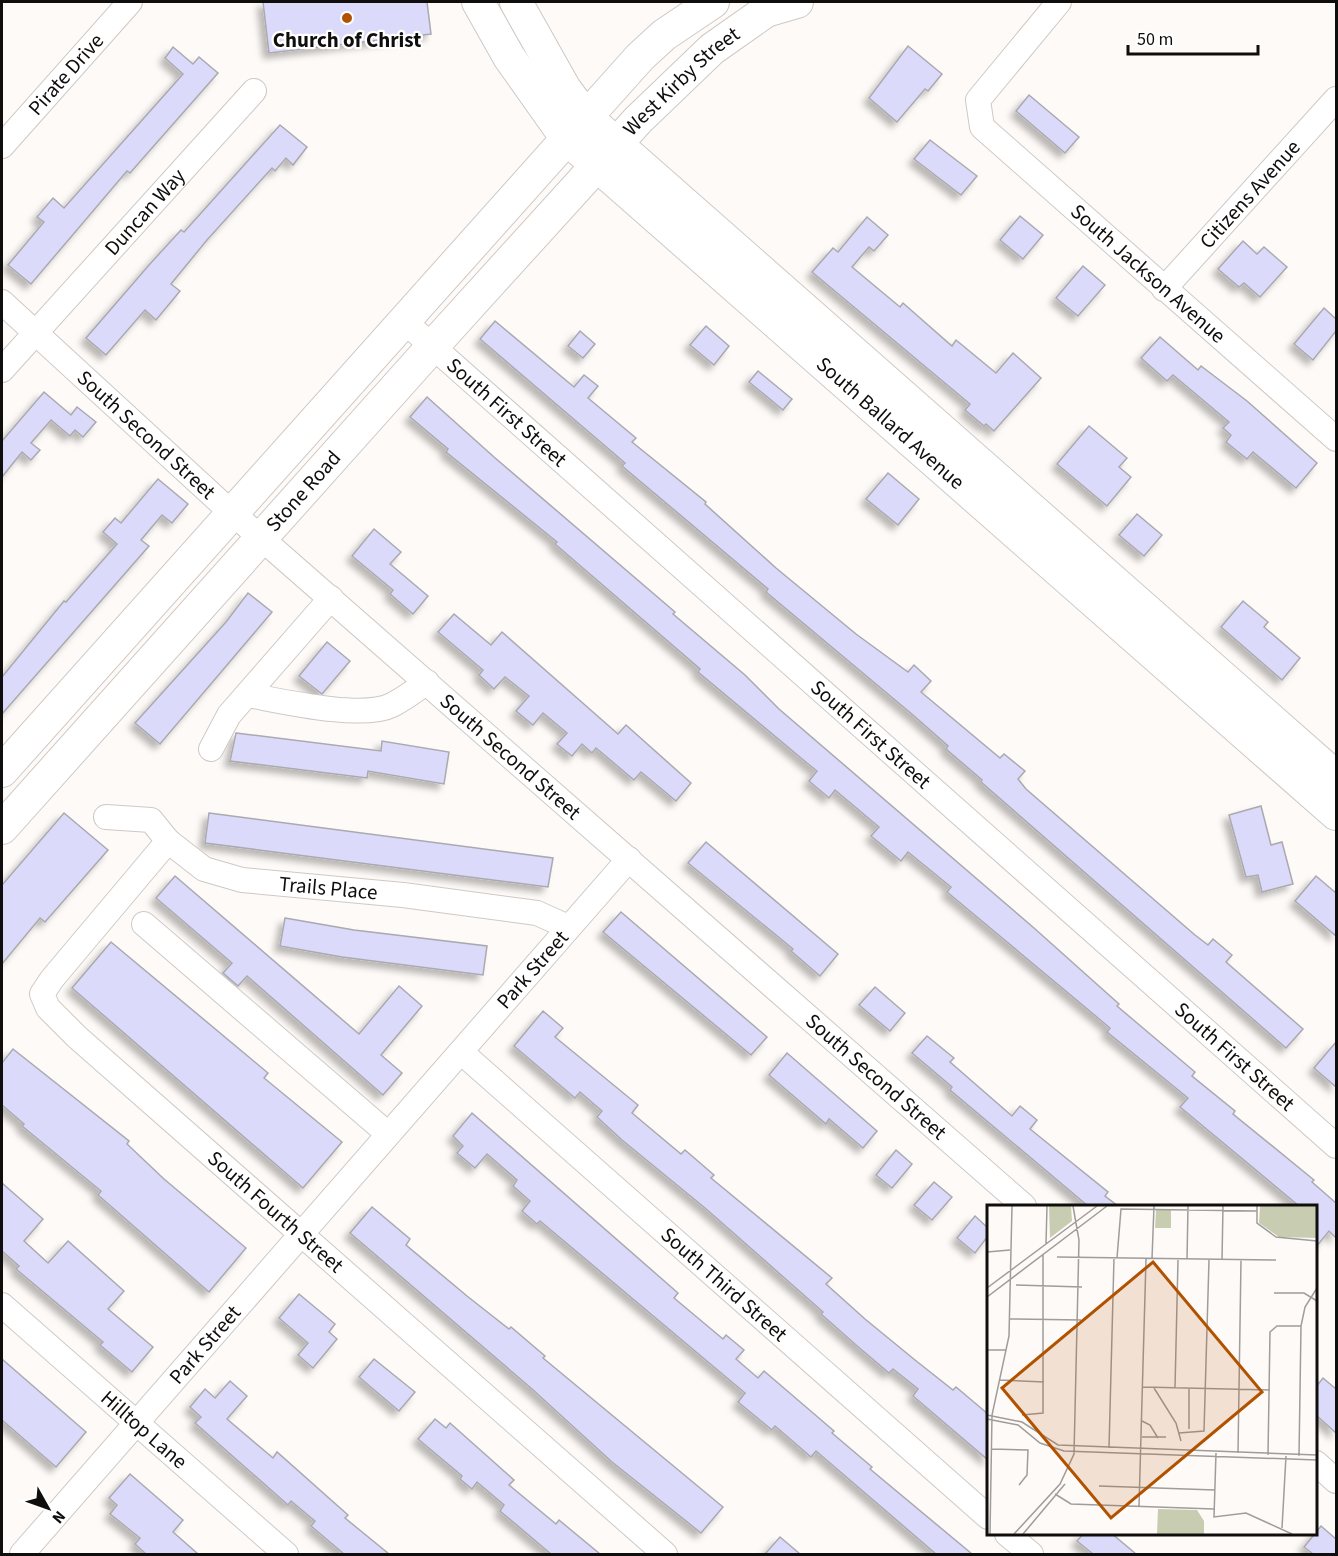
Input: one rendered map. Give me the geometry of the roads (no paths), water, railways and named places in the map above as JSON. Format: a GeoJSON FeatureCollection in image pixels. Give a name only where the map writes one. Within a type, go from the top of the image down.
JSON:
{"type":"FeatureCollection","features":[{"type":"Feature","properties":{"kind":"main road","name":"South Ballard Avenue"},"geometry":{"type":"LineString","coordinates":[[478,2],[509,57],[576,128],[1046,542],[1336,814]]}},
{"type":"Feature","properties":{"kind":"main road","name":"South Ballard Avenue"},"geometry":{"type":"LineString","coordinates":[[516,2],[565,89],[576,128]]}},
{"type":"Feature","properties":{"kind":"main road","name":"West Kirby Street"},"geometry":{"type":"LineString","coordinates":[[576,128],[640,57],[664,35],[713,2]]}},
{"type":"Feature","properties":{"kind":"main road","name":"West Kirby Street"},"geometry":{"type":"LineString","coordinates":[[607,156],[712,49],[766,11],[796,2]]}},
{"type":"Feature","properties":{"kind":"main road","name":"Stone Road"},"geometry":{"type":"LineString","coordinates":[[2,771],[576,128]]}},
{"type":"Feature","properties":{"kind":"main road","name":"Stone Road"},"geometry":{"type":"LineString","coordinates":[[2,828],[260,537],[607,156]]}},
{"type":"Feature","properties":{"kind":"main road","name":"South Ballard Avenue"},"geometry":{"type":"LineString","coordinates":[[1046,542],[1336,777]]}},
{"type":"Feature","properties":{"kind":"street","name":"Pirate Drive"},"geometry":{"type":"LineString","coordinates":[[2,146],[130,2]]}},
{"type":"Feature","properties":{"kind":"street","name":"South Jackson Avenue"},"geometry":{"type":"LineString","coordinates":[[1059,2],[978,100],[982,127],[1336,439]]}},
{"type":"Feature","properties":{"kind":"street","name":"Duncan Way"},"geometry":{"type":"LineString","coordinates":[[2,370],[254,92]]}},
{"type":"Feature","properties":{"kind":"street","name":"Citizens Avenue"},"geometry":{"type":"LineString","coordinates":[[1164,289],[1336,99]]}},
{"type":"Feature","properties":{"kind":"street","name":"South Second Street"},"geometry":{"type":"LineString","coordinates":[[2,302],[260,537],[1023,1205]]}},
{"type":"Feature","properties":{"kind":"street","name":"South First Street"},"geometry":{"type":"LineString","coordinates":[[405,322],[1336,1146]]}},
{"type":"Feature","properties":{"kind":"street"},"geometry":{"type":"LineString","coordinates":[[211,749],[229,715],[331,598]]}},
{"type":"Feature","properties":{"kind":"street"},"geometry":{"type":"LineString","coordinates":[[248,695],[321,708],[367,710],[390,706],[427,682]]}},
{"type":"Feature","properties":{"kind":"street","name":"Trails Place"},"geometry":{"type":"LineString","coordinates":[[106,817],[152,820],[168,841],[204,869],[242,880],[403,895],[526,912],[552,918],[568,927]]}},
{"type":"Feature","properties":{"kind":"street","name":"South Fourth Street"},"geometry":{"type":"LineString","coordinates":[[168,841],[52,979],[42,994],[48,1008],[77,1037],[665,1554]]}},
{"type":"Feature","properties":{"kind":"street","name":"Park Street"},"geometry":{"type":"LineString","coordinates":[[22,1554],[629,859]]}},
{"type":"Feature","properties":{"kind":"street"},"geometry":{"type":"LineString","coordinates":[[144,924],[388,1134]]}},
{"type":"Feature","properties":{"kind":"street","name":"South Third Street"},"geometry":{"type":"LineString","coordinates":[[461,1052],[987,1516]]}},
{"type":"Feature","properties":{"kind":"street","name":"Hilltop Lane"},"geometry":{"type":"LineString","coordinates":[[2,1305],[286,1554]]}},
{"type":"Feature","properties":{"kind":"street"},"geometry":{"type":"LineString","coordinates":[[1317,1464],[1336,1481]]}},
{"type":"Feature","properties":{"kind":"street"},"geometry":{"type":"LineString","coordinates":[[1009,1535],[1030,1554]]}},
{"type":"Feature","properties":{"kind":"place","name":"Church of Christ"},"geometry":{"type":"Point","coordinates":[347,18]}}]}
